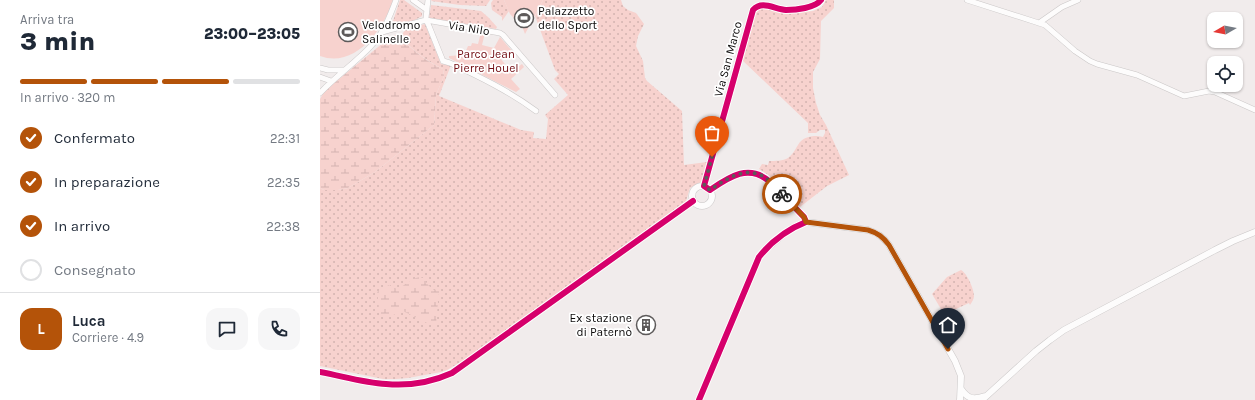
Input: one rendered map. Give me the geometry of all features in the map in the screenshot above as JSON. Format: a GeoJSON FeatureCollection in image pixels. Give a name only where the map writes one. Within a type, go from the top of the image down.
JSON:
{"type":"FeatureCollection","features":[{"type":"Feature","properties":{"kind":"street"},"geometry":{"type":"LineString","coordinates":[[320,93],[331,81],[371,46],[382,32],[396,0]]}},
{"type":"Feature","properties":{"kind":"street"},"geometry":{"type":"LineString","coordinates":[[413,0],[427,10]]}},
{"type":"Feature","properties":{"kind":"street"},"geometry":{"type":"LineString","coordinates":[[428,0],[426,20],[443,61],[495,84],[520,99],[536,111]]}},
{"type":"Feature","properties":{"kind":"street","name":"Via San Marco"},"geometry":{"type":"LineString","coordinates":[[707,188],[753,10],[757,4],[765,3],[785,10],[811,7],[816,5],[821,0]]}},
{"type":"Feature","properties":{"kind":"street"},"geometry":{"type":"LineString","coordinates":[[967,0],[1039,23],[1048,28],[1082,56],[1097,64],[1137,75],[1184,96],[1209,91],[1215,92],[1255,110]]}},
{"type":"Feature","properties":{"kind":"street"},"geometry":{"type":"LineString","coordinates":[[1039,23],[1062,7],[1078,0]]}},
{"type":"Feature","properties":{"kind":"street"},"geometry":{"type":"LineString","coordinates":[[382,32],[416,24],[426,20]]}},
{"type":"Feature","properties":{"kind":"street","name":"Via Nilo"},"geometry":{"type":"LineString","coordinates":[[426,20],[496,32],[503,35],[555,95]]}},
{"type":"Feature","properties":{"kind":"street"},"geometry":{"type":"LineString","coordinates":[[320,68],[328,70],[344,70]]}},
{"type":"Feature","properties":{"kind":"street"},"geometry":{"type":"LineString","coordinates":[[320,68],[328,73],[331,81]]}},
{"type":"Feature","properties":{"kind":"street"},"geometry":{"type":"LineString","coordinates":[[320,77],[331,81]]}},
{"type":"Feature","properties":{"kind":"street"},"geometry":{"type":"LineString","coordinates":[[707,188],[711,198],[706,205],[700,206],[695,204],[692,195],[694,189],[697,187],[707,188],[734,175],[744,173],[757,174],[770,182],[804,217],[806,222]]}},
{"type":"Feature","properties":{"kind":"street"},"geometry":{"type":"LineString","coordinates":[[320,372],[394,385],[436,379],[452,373],[693,201]]}},
{"type":"Feature","properties":{"kind":"street"},"geometry":{"type":"LineString","coordinates":[[699,400],[760,256],[785,233],[806,222],[868,230],[884,238],[955,361],[961,376],[960,396],[965,394],[971,398],[980,399],[1036,351],[1064,330],[1215,250],[1255,232]]}},
{"type":"Feature","properties":{"kind":"green space","name":"Velodromo Salinelle"},"geometry":{"type":"Polygon","coordinates":[[[320,0],[393,0],[383,23],[366,44],[356,52],[345,57],[333,59],[320,56],[320,0]]]}},
{"type":"Feature","properties":{"kind":"green space"},"geometry":{"type":"Polygon","coordinates":[[[400,0],[404,0],[422,13],[422,16],[411,23],[397,25],[392,24],[400,0]]]}},
{"type":"Feature","properties":{"kind":"green space"},"geometry":{"type":"Polygon","coordinates":[[[490,0],[486,6],[460,5],[431,1],[490,0]]]}},
{"type":"Feature","properties":{"kind":"green space"},"geometry":{"type":"Polygon","coordinates":[[[493,0],[504,0],[509,11],[502,21],[502,17],[492,10],[491,3],[493,0]]]}},
{"type":"Feature","properties":{"kind":"green space","name":"Palazzetto dello Sport"},"geometry":{"type":"Polygon","coordinates":[[[504,0],[543,0],[525,34],[522,26],[510,14],[504,0]]]}},
{"type":"Feature","properties":{"kind":"green space"},"geometry":{"type":"Polygon","coordinates":[[[543,0],[621,0],[623,6],[636,13],[644,24],[638,36],[636,46],[643,61],[645,78],[682,111],[684,165],[707,162],[703,179],[701,182],[690,188],[686,201],[464,360],[447,370],[408,378],[383,379],[320,366],[320,188],[324,190],[338,190],[348,188],[375,172],[434,125],[436,95],[444,76],[443,69],[420,55],[400,37],[406,29],[425,24],[441,64],[451,65],[439,96],[521,130],[534,132],[533,138],[546,139],[548,119],[545,115],[568,95],[554,79],[559,74],[555,70],[535,16],[543,0]]]}},
{"type":"Feature","properties":{"kind":"green space"},"geometry":{"type":"Polygon","coordinates":[[[826,0],[834,0],[834,8],[821,21],[820,59],[813,72],[813,88],[820,115],[849,175],[827,186],[800,207],[786,191],[759,169],[762,164],[768,165],[769,161],[788,158],[792,155],[801,141],[808,137],[823,137],[825,130],[820,130],[816,133],[808,133],[808,123],[741,59],[755,14],[758,9],[768,7],[785,14],[813,11],[822,7],[826,0]]]}},
{"type":"Feature","properties":{"kind":"green space"},"geometry":{"type":"Polygon","coordinates":[[[431,5],[481,11],[497,27],[496,29],[429,18],[431,5]]]}},
{"type":"Feature","properties":{"kind":"green space","name":"Parco Jean Pierre Houel"},"geometry":{"type":"Polygon","coordinates":[[[481,32],[485,33],[482,45],[494,48],[500,37],[512,51],[501,59],[511,72],[522,64],[524,67],[511,79],[520,89],[516,92],[449,58],[449,56],[464,55],[468,46],[471,46],[472,43],[478,44],[481,32]]]}},
{"type":"Feature","properties":{"kind":"green space"},"geometry":{"type":"Polygon","coordinates":[[[397,35],[424,58],[443,69],[444,76],[436,95],[434,125],[375,172],[348,188],[324,190],[320,188],[320,99],[324,92],[333,84],[389,38],[397,35]]]}},
{"type":"Feature","properties":{"kind":"green space"},"geometry":{"type":"Polygon","coordinates":[[[961,270],[966,274],[971,285],[974,293],[973,299],[970,305],[969,303],[941,316],[939,312],[941,309],[932,294],[947,277],[961,270]]]}},
{"type":"Feature","properties":{"kind":"green space"},"geometry":{"type":"Polygon","coordinates":[[[419,277],[423,278],[434,290],[438,289],[440,293],[437,297],[436,324],[433,326],[403,311],[389,316],[382,315],[380,313],[378,309],[377,292],[389,285],[397,289],[419,277]]]}},
{"type":"Feature","properties":{"kind":"cycle path"},"geometry":{"type":"LineString","coordinates":[[699,400],[759,257],[780,236],[806,222],[804,217],[770,182],[762,176],[754,173],[739,174],[710,190],[704,186],[753,10],[764,5],[786,10],[800,9],[810,7],[821,0]]}},
{"type":"Feature","properties":{"kind":"cycle path"},"geometry":{"type":"LineString","coordinates":[[320,372],[370,382],[394,384],[411,384],[428,381],[452,373],[693,201]]}},
{"type":"Feature","properties":{"kind":"way so far"},"geometry":{"type":"LineString","coordinates":[[712,157],[704,186],[710,190],[730,177],[738,174],[751,173],[764,177],[782,194]]}},
{"type":"Feature","properties":{"kind":"place","name":"Palazzetto dello Sport"},"geometry":{"type":"Point","coordinates":[524,18]}},
{"type":"Feature","properties":{"kind":"place","name":"Velodromo Salinelle"},"geometry":{"type":"Point","coordinates":[348,32]}},
{"type":"Feature","properties":{"kind":"place","name":"Ex stazione di Paternò"},"geometry":{"type":"Point","coordinates":[646,325]}},
{"type":"Feature","properties":{"kind":"route"},"geometry":{"type":"LineString","coordinates":[[782,194],[804,217],[806,222],[862,228],[874,232],[884,238],[948,349]]}}]}
